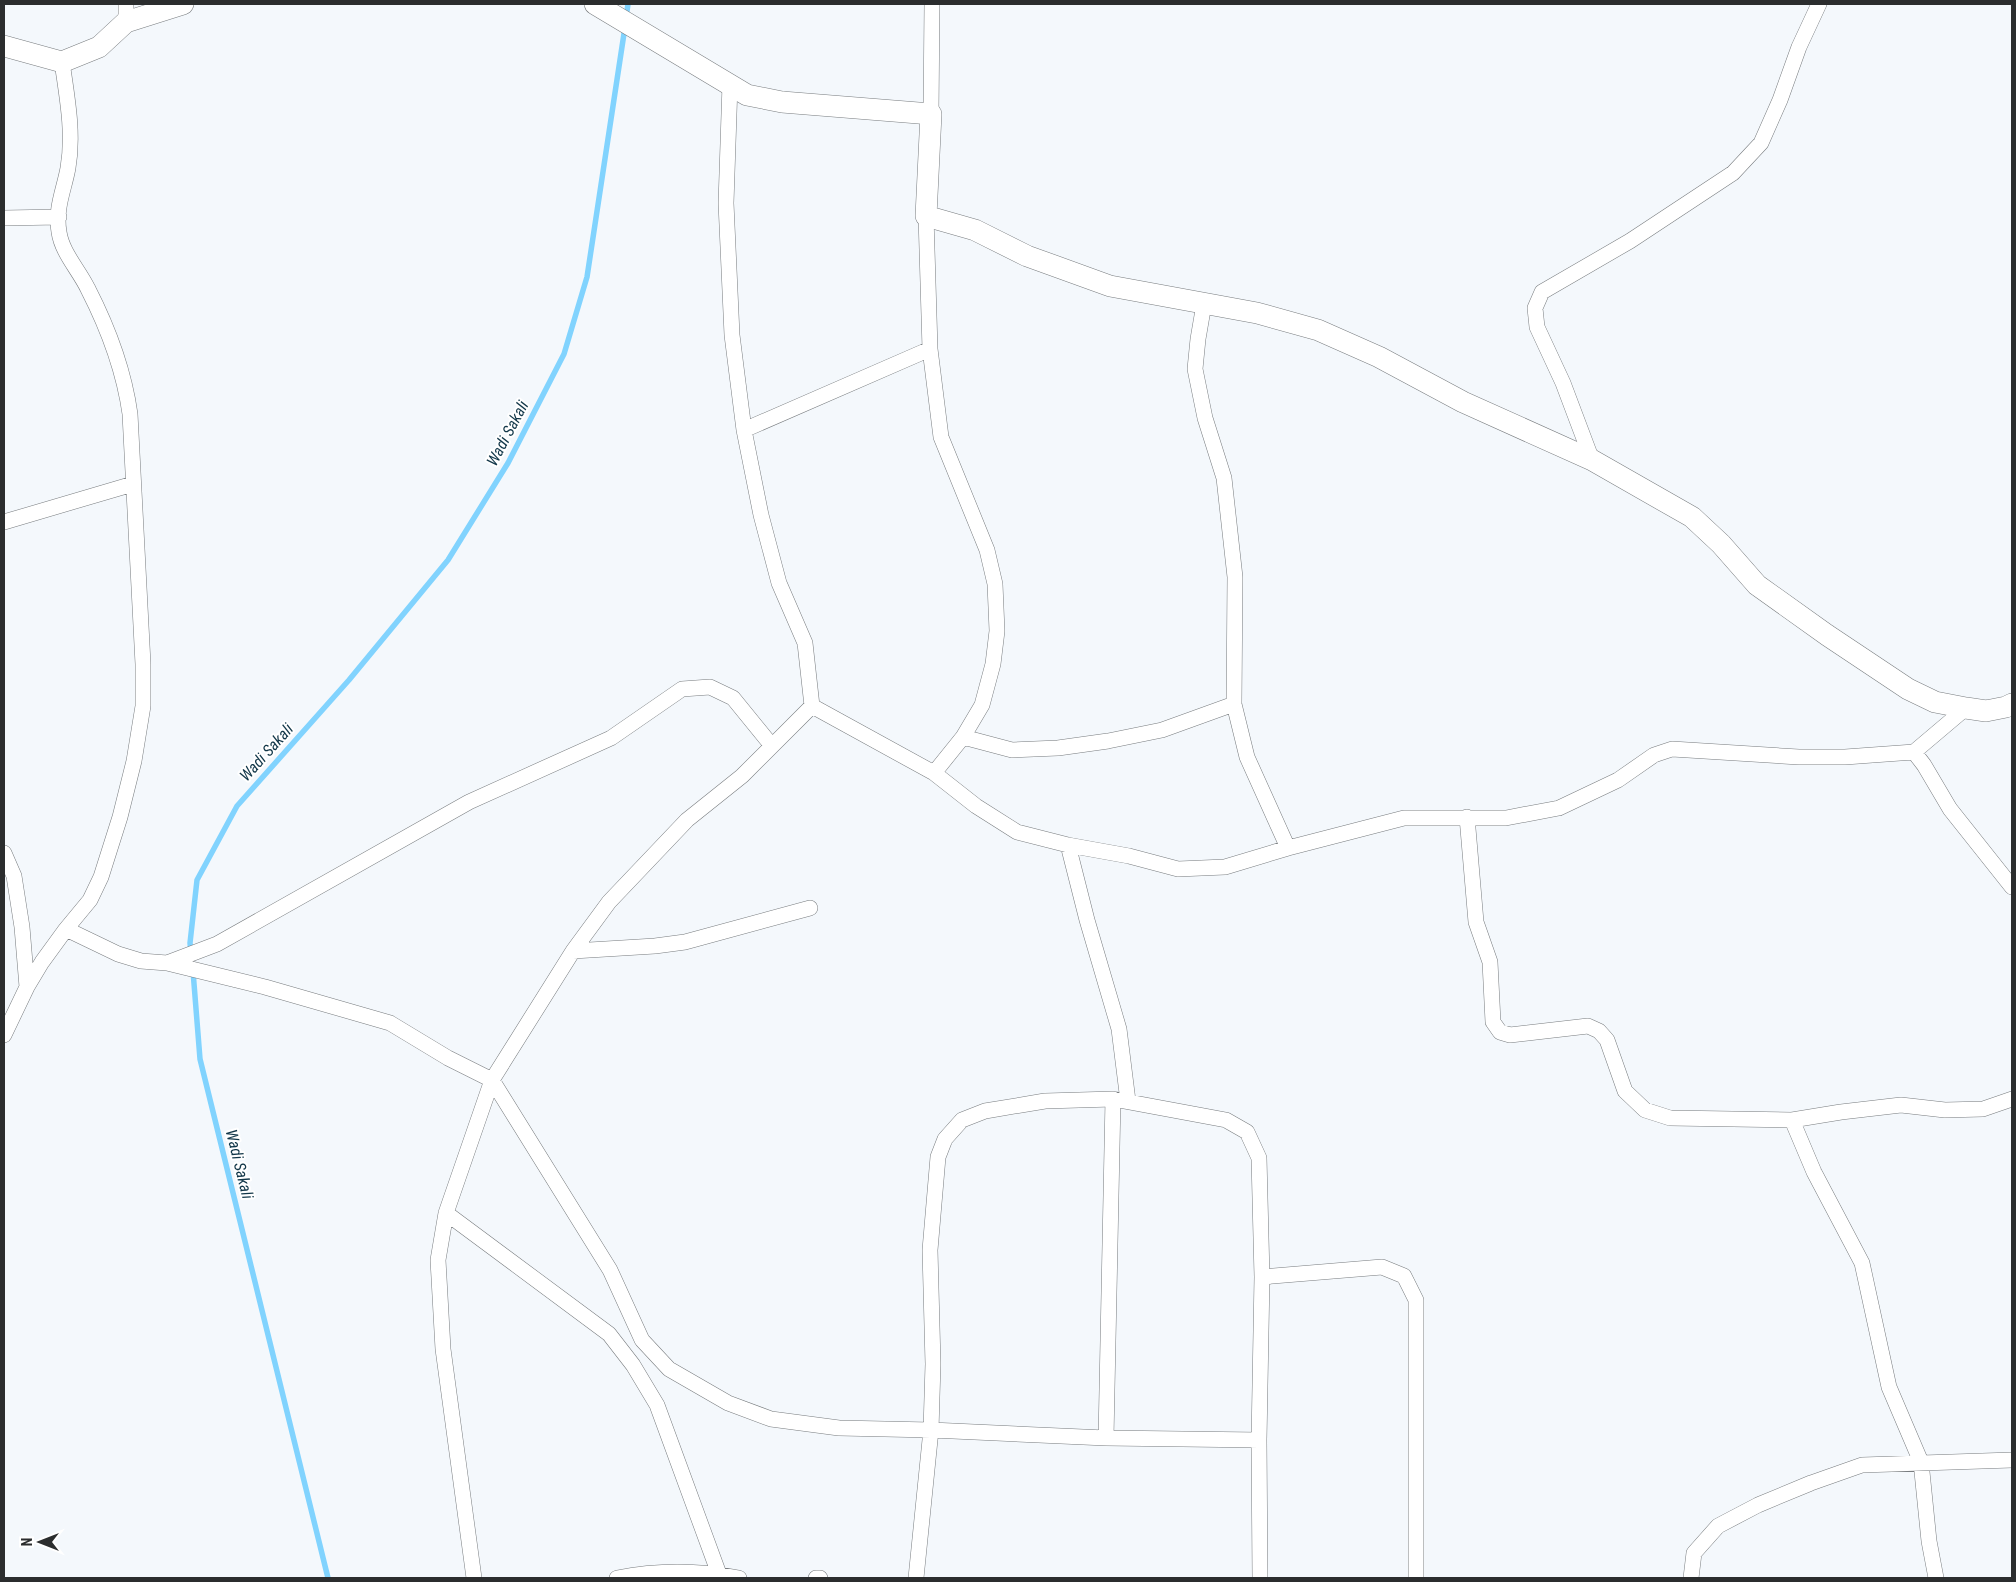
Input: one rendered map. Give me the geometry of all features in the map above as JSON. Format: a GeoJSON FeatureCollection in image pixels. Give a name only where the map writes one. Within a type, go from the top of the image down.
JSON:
{"type":"FeatureCollection","features":[{"type":"Feature","properties":{"kind":"street"},"geometry":{"type":"LineString","coordinates":[[4,46],[62,62],[99,47],[126,13],[183,4]]}},
{"type":"Feature","properties":{"kind":"street"},"geometry":{"type":"LineString","coordinates":[[595,4],[747,95],[782,102],[931,114]]}},
{"type":"Feature","properties":{"kind":"street"},"geometry":{"type":"LineString","coordinates":[[932,4],[931,114],[926,216],[930,349],[941,437],[987,550],[995,584],[997,631],[993,664],[982,706],[962,737],[934,772]]}},
{"type":"Feature","properties":{"kind":"street"},"geometry":{"type":"LineString","coordinates":[[1592,460],[1563,383],[1537,327],[1535,308],[1542,292],[1630,241],[1733,173],[1761,144],[1780,100],[1799,47],[1819,4]]}},
{"type":"Feature","properties":{"kind":"street"},"geometry":{"type":"LineString","coordinates":[[4,1035],[27,987],[42,962],[90,900],[101,877],[120,817],[134,761],[142,715],[143,664],[127,392],[112,342],[88,288],[61,242],[58,230],[59,202],[68,168],[70,127],[62,62]]}},
{"type":"Feature","properties":{"kind":"street"},"geometry":{"type":"LineString","coordinates":[[730,84],[726,212],[732,335],[744,430],[761,515],[779,583],[805,643],[812,706]]}},
{"type":"Feature","properties":{"kind":"street"},"geometry":{"type":"LineString","coordinates":[[926,216],[975,230],[1027,256],[1110,286],[1257,313],[1318,330],[1379,357],[1463,402],[1592,460],[1692,518],[1721,544],[1757,585],[1827,635],[1900,683],[1935,702],[1966,708],[1986,711],[2012,704]]}},
{"type":"Feature","properties":{"kind":"street"},"geometry":{"type":"LineString","coordinates":[[4,218],[59,217]]}},
{"type":"Feature","properties":{"kind":"street"},"geometry":{"type":"LineString","coordinates":[[1204,304],[1198,339],[1196,369],[1205,418],[1224,478],[1235,577],[1234,704],[1248,757],[1288,848]]}},
{"type":"Feature","properties":{"kind":"street"},"geometry":{"type":"LineString","coordinates":[[744,430],[930,349]]}},
{"type":"Feature","properties":{"kind":"street"},"geometry":{"type":"LineString","coordinates":[[4,522],[133,484]]}},
{"type":"Feature","properties":{"kind":"street"},"geometry":{"type":"LineString","coordinates":[[167,963],[217,944],[468,802],[611,738],[682,689],[710,687],[733,698],[772,746]]}},
{"type":"Feature","properties":{"kind":"street"},"geometry":{"type":"LineString","coordinates":[[962,737],[1012,750],[1058,748],[1108,741],[1162,730],[1234,704]]}},
{"type":"Feature","properties":{"kind":"street"},"geometry":{"type":"LineString","coordinates":[[812,706],[934,772],[976,806],[1017,832],[1068,845],[1129,856],[1178,869],[1225,867],[1288,848],[1404,818],[1506,818],[1559,808],[1618,780],[1654,754],[1672,749],[1800,757],[1846,757],[1914,752],[1966,708]]}},
{"type":"Feature","properties":{"kind":"street"},"geometry":{"type":"LineString","coordinates":[[474,1578],[443,1349],[438,1260],[446,1213],[492,1080],[573,951],[610,902],[687,820],[742,776],[812,706]]}},
{"type":"Feature","properties":{"kind":"street"},"geometry":{"type":"LineString","coordinates":[[1914,752],[1928,771],[1950,808],[2012,887]]}},
{"type":"Feature","properties":{"kind":"street"},"geometry":{"type":"LineString","coordinates":[[1467,817],[1476,922],[1490,962],[1493,1022],[1500,1032],[1510,1035],[1588,1026],[1599,1031],[1607,1040],[1624,1091],[1645,1110],[1670,1118],[1792,1120],[1901,1105],[1945,1110],[1983,1109],[2012,1099]]}},
{"type":"Feature","properties":{"kind":"street"},"geometry":{"type":"LineString","coordinates":[[1068,845],[1118,1029],[1128,1100]]}},
{"type":"Feature","properties":{"kind":"street"},"geometry":{"type":"LineString","coordinates":[[4,853],[14,876],[22,927],[27,987]]}},
{"type":"Feature","properties":{"kind":"street"},"geometry":{"type":"LineString","coordinates":[[573,951],[654,946],[685,942],[810,908]]}},
{"type":"Feature","properties":{"kind":"street"},"geometry":{"type":"LineString","coordinates":[[66,929],[118,954],[141,961],[167,963],[265,987],[390,1023],[448,1058],[492,1080],[610,1270],[642,1340],[669,1369],[728,1403],[771,1419],[839,1428],[1106,1438],[1259,1440]]}},
{"type":"Feature","properties":{"kind":"street"},"geometry":{"type":"LineString","coordinates":[[1106,1438],[1113,1099]]}},
{"type":"Feature","properties":{"kind":"street"},"geometry":{"type":"LineString","coordinates":[[916,1578],[931,1430],[933,1364],[930,1250],[938,1157],[944,1139],[962,1120],[985,1111],[1045,1101],[1113,1099],[1128,1100],[1226,1120],[1246,1132],[1259,1158],[1262,1277],[1259,1440],[1260,1578]]}},
{"type":"Feature","properties":{"kind":"street"},"geometry":{"type":"LineString","coordinates":[[1792,1120],[1814,1172],[1862,1263],[1889,1387],[1920,1462],[1929,1541],[1936,1578]]}},
{"type":"Feature","properties":{"kind":"street"},"geometry":{"type":"LineString","coordinates":[[446,1213],[608,1334],[633,1365],[657,1405],[719,1574]]}},
{"type":"Feature","properties":{"kind":"street"},"geometry":{"type":"LineString","coordinates":[[1262,1277],[1382,1267],[1404,1276],[1416,1300],[1416,1578]]}},
{"type":"Feature","properties":{"kind":"street"},"geometry":{"type":"LineString","coordinates":[[633,1365],[642,1340]]}},
{"type":"Feature","properties":{"kind":"street"},"geometry":{"type":"LineString","coordinates":[[1691,1578],[1694,1553],[1718,1526],[1758,1505],[1862,1465],[2012,1460]]}},
{"type":"Feature","properties":{"kind":"street"},"geometry":{"type":"LineString","coordinates":[[617,1578],[646,1572],[719,1574],[739,1578]]}},
{"type":"Feature","properties":{"kind":"waterway","name":"Wadi Sakali"},"geometry":{"type":"LineString","coordinates":[[626,18],[628,4]]}},
{"type":"Feature","properties":{"kind":"waterway","name":"Wadi Sakali"},"geometry":{"type":"LineString","coordinates":[[191,952],[190,943],[197,880],[237,806],[349,680],[448,560],[508,463],[564,354],[587,277],[625,27]]}},
{"type":"Feature","properties":{"kind":"waterway","name":"Wadi Sakali"},"geometry":{"type":"LineString","coordinates":[[193,971],[200,1059],[328,1578]]}}]}
